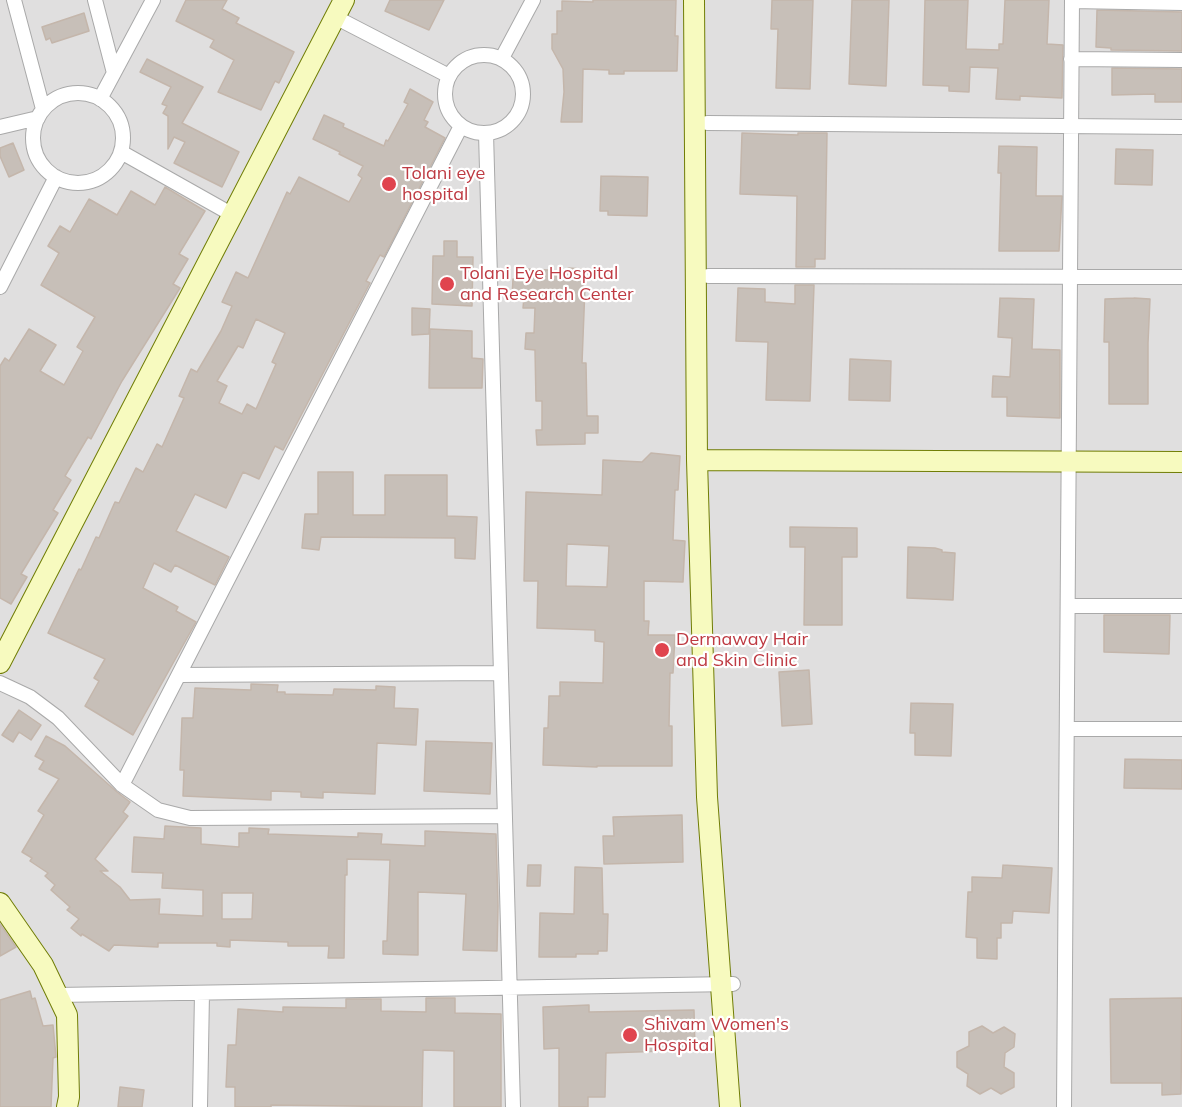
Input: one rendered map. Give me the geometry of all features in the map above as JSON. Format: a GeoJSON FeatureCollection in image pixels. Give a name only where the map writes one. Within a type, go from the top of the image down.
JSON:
{"type":"FeatureCollection","features":[{"type":"Feature","properties":{"kind":"main road"},"geometry":{"type":"LineString","coordinates":[[694,0],[703,460],[727,985],[730,1107]]}},
{"type":"Feature","properties":{"kind":"main road"},"geometry":{"type":"LineString","coordinates":[[703,460],[708,276],[707,0]]}},
{"type":"Feature","properties":{"kind":"main road"},"geometry":{"type":"LineString","coordinates":[[0,663],[340,9]]}},
{"type":"Feature","properties":{"kind":"main road"},"geometry":{"type":"LineString","coordinates":[[703,460],[1182,462]]}},
{"type":"Feature","properties":{"kind":"main road"},"geometry":{"type":"LineString","coordinates":[[0,903],[43,965],[67,1015],[69,1097],[67,1107]]}},
{"type":"Feature","properties":{"kind":"main road"},"geometry":{"type":"LineString","coordinates":[[727,985],[742,1107]]}},
{"type":"Feature","properties":{"kind":"street"},"geometry":{"type":"LineString","coordinates":[[14,0],[40,114]]}},
{"type":"Feature","properties":{"kind":"street"},"geometry":{"type":"LineString","coordinates":[[95,0],[114,73]]}},
{"type":"Feature","properties":{"kind":"street"},"geometry":{"type":"LineString","coordinates":[[100,99],[153,0]]}},
{"type":"Feature","properties":{"kind":"street"},"geometry":{"type":"LineString","coordinates":[[502,58],[533,0]]}},
{"type":"Feature","properties":{"kind":"street"},"geometry":{"type":"LineString","coordinates":[[1064,1107],[1072,1],[1182,3]]}},
{"type":"Feature","properties":{"kind":"street"},"geometry":{"type":"LineString","coordinates":[[340,9],[449,76]]}},
{"type":"Feature","properties":{"kind":"street"},"geometry":{"type":"LineString","coordinates":[[488,54],[502,58],[515,68],[522,81],[524,97],[520,111],[511,123],[497,131],[486,133],[467,129],[461,126],[447,107],[445,90],[449,76],[460,63],[472,56],[488,54]]}},
{"type":"Feature","properties":{"kind":"street"},"geometry":{"type":"LineString","coordinates":[[1071,59],[1182,60]]}},
{"type":"Feature","properties":{"kind":"street"},"geometry":{"type":"LineString","coordinates":[[69,93],[92,94],[106,102],[118,117],[123,133],[121,152],[115,164],[99,179],[80,183],[64,181],[50,174],[38,159],[33,144],[35,124],[40,114],[57,97],[69,93]]}},
{"type":"Feature","properties":{"kind":"street"},"geometry":{"type":"LineString","coordinates":[[0,127],[40,114]]}},
{"type":"Feature","properties":{"kind":"street"},"geometry":{"type":"LineString","coordinates":[[707,123],[1182,127]]}},
{"type":"Feature","properties":{"kind":"street"},"geometry":{"type":"LineString","coordinates":[[122,784],[461,126]]}},
{"type":"Feature","properties":{"kind":"street"},"geometry":{"type":"LineString","coordinates":[[486,133],[513,1107]]}},
{"type":"Feature","properties":{"kind":"street"},"geometry":{"type":"LineString","coordinates":[[121,152],[233,215]]}},
{"type":"Feature","properties":{"kind":"street"},"geometry":{"type":"LineString","coordinates":[[0,287],[56,177]]}},
{"type":"Feature","properties":{"kind":"street"},"geometry":{"type":"LineString","coordinates":[[708,276],[1182,278]]}},
{"type":"Feature","properties":{"kind":"street"},"geometry":{"type":"LineString","coordinates":[[1068,606],[1182,606]]}},
{"type":"Feature","properties":{"kind":"street"},"geometry":{"type":"LineString","coordinates":[[179,675],[501,673]]}},
{"type":"Feature","properties":{"kind":"street"},"geometry":{"type":"LineString","coordinates":[[0,683],[30,697],[58,718],[122,784],[158,810],[190,818],[505,816]]}},
{"type":"Feature","properties":{"kind":"street"},"geometry":{"type":"LineString","coordinates":[[1066,729],[1182,729]]}},
{"type":"Feature","properties":{"kind":"street"},"geometry":{"type":"LineString","coordinates":[[57,995],[727,985]]}},
{"type":"Feature","properties":{"kind":"street"},"geometry":{"type":"LineString","coordinates":[[200,1107],[202,993]]}},
{"type":"Feature","properties":{"kind":"shaded area"},"geometry":{"type":"Polygon","coordinates":[[[0,0],[1182,0],[1182,1107],[0,1107],[0,0]]]}},
{"type":"Feature","properties":{"kind":"building"},"geometry":{"type":"Polygon","coordinates":[[[186,0],[227,0],[222,9],[239,18],[236,23],[294,52],[279,83],[275,81],[261,110],[218,92],[234,60],[210,47],[214,40],[176,21],[186,0]]]}},
{"type":"Feature","properties":{"kind":"building"},"geometry":{"type":"Polygon","coordinates":[[[390,0],[444,0],[429,30],[385,11],[390,0]]]}},
{"type":"Feature","properties":{"kind":"building"},"geometry":{"type":"Polygon","coordinates":[[[593,0],[676,0],[677,71],[624,71],[624,74],[609,74],[609,70],[583,69],[582,122],[561,122],[564,92],[563,69],[552,49],[552,34],[557,34],[557,11],[562,11],[562,1],[593,2],[593,0]]]}},
{"type":"Feature","properties":{"kind":"building"},"geometry":{"type":"Polygon","coordinates":[[[772,0],[813,0],[810,89],[776,88],[778,29],[771,29],[772,0]]]}},
{"type":"Feature","properties":{"kind":"building"},"geometry":{"type":"Polygon","coordinates":[[[852,0],[889,0],[886,86],[849,84],[852,0]]]}},
{"type":"Feature","properties":{"kind":"building"},"geometry":{"type":"Polygon","coordinates":[[[925,0],[968,0],[966,49],[999,50],[999,44],[1003,44],[1005,0],[1049,0],[1047,44],[1063,45],[1062,98],[1020,96],[1020,100],[996,99],[998,68],[970,67],[969,92],[949,91],[949,86],[923,85],[925,0]]]}},
{"type":"Feature","properties":{"kind":"building"},"geometry":{"type":"Polygon","coordinates":[[[1097,10],[1182,12],[1182,51],[1111,50],[1111,48],[1096,47],[1097,10]]]}},
{"type":"Feature","properties":{"kind":"building"},"geometry":{"type":"Polygon","coordinates":[[[84,13],[89,31],[52,43],[50,38],[46,40],[42,27],[84,13]]]}},
{"type":"Feature","properties":{"kind":"building"},"geometry":{"type":"Polygon","coordinates":[[[147,59],[203,87],[182,123],[239,152],[222,187],[174,163],[185,142],[174,137],[168,149],[168,116],[163,113],[167,106],[162,104],[171,87],[140,72],[147,59]]]}},
{"type":"Feature","properties":{"kind":"building"},"geometry":{"type":"Polygon","coordinates":[[[1112,68],[1182,69],[1182,102],[1155,102],[1155,94],[1112,95],[1112,68]]]}},
{"type":"Feature","properties":{"kind":"building"},"geometry":{"type":"Polygon","coordinates":[[[410,89],[433,102],[424,120],[428,122],[425,127],[445,138],[384,257],[380,255],[366,281],[370,283],[283,450],[275,446],[259,479],[243,472],[226,508],[195,494],[176,531],[229,557],[215,585],[175,565],[171,572],[154,563],[143,588],[178,607],[176,611],[196,622],[133,735],[85,706],[99,681],[94,678],[105,659],[48,633],[96,537],[99,538],[115,502],[119,503],[136,468],[143,472],[157,444],[162,447],[184,398],[179,396],[191,369],[197,372],[221,331],[232,306],[222,302],[236,272],[248,278],[287,192],[290,194],[299,177],[349,202],[362,178],[358,175],[363,166],[313,139],[324,115],[344,124],[343,127],[384,146],[408,104],[404,102],[410,89]],[[256,319],[243,348],[238,346],[217,381],[227,386],[219,403],[242,414],[247,404],[256,409],[276,364],[272,362],[285,333],[256,319]]]}},
{"type":"Feature","properties":{"kind":"building"},"geometry":{"type":"Polygon","coordinates":[[[742,133],[798,135],[798,133],[827,133],[825,259],[815,259],[815,267],[796,267],[797,196],[740,194],[742,133]]]}},
{"type":"Feature","properties":{"kind":"building"},"geometry":{"type":"Polygon","coordinates":[[[13,143],[24,170],[9,177],[0,156],[0,148],[13,143]]]}},
{"type":"Feature","properties":{"kind":"building"},"geometry":{"type":"Polygon","coordinates":[[[999,146],[1037,147],[1036,196],[1062,196],[1059,251],[999,251],[1001,173],[998,173],[999,146]]]}},
{"type":"Feature","properties":{"kind":"building"},"geometry":{"type":"Polygon","coordinates":[[[1116,149],[1153,150],[1152,185],[1115,184],[1116,149]]]}},
{"type":"Feature","properties":{"kind":"building"},"geometry":{"type":"Polygon","coordinates":[[[601,176],[648,177],[647,216],[608,215],[608,211],[600,211],[601,176]]]}},
{"type":"Feature","properties":{"kind":"building"},"geometry":{"type":"Polygon","coordinates":[[[165,187],[205,211],[179,254],[188,259],[173,284],[180,288],[122,381],[91,439],[88,437],[65,476],[71,480],[53,510],[58,513],[21,574],[27,577],[11,604],[0,598],[0,366],[5,358],[9,361],[29,329],[56,345],[40,371],[64,385],[83,351],[77,347],[95,317],[41,285],[59,253],[48,246],[60,226],[70,232],[89,199],[117,215],[131,191],[155,205],[165,187]]]}},
{"type":"Feature","properties":{"kind":"building"},"geometry":{"type":"Polygon","coordinates":[[[444,241],[457,241],[457,257],[473,257],[472,306],[432,304],[433,256],[444,256],[444,241]]]}},
{"type":"Feature","properties":{"kind":"building"},"geometry":{"type":"Polygon","coordinates":[[[568,268],[583,269],[583,287],[585,287],[582,363],[586,363],[587,416],[598,416],[598,433],[585,433],[585,444],[537,445],[536,430],[542,430],[542,401],[536,401],[535,350],[525,349],[526,333],[534,333],[535,308],[523,308],[524,297],[512,297],[513,279],[526,279],[526,269],[568,271],[568,268]]]}},
{"type":"Feature","properties":{"kind":"building"},"geometry":{"type":"Polygon","coordinates":[[[795,285],[814,285],[810,401],[766,400],[768,342],[736,341],[738,288],[765,289],[765,302],[795,304],[795,285]]]}},
{"type":"Feature","properties":{"kind":"building"},"geometry":{"type":"Polygon","coordinates":[[[1000,298],[1034,299],[1032,349],[1060,350],[1060,418],[1007,416],[1007,397],[992,397],[993,376],[1010,377],[1012,338],[998,337],[1000,298]]]}},
{"type":"Feature","properties":{"kind":"building"},"geometry":{"type":"Polygon","coordinates":[[[1105,299],[1150,299],[1148,404],[1109,404],[1109,342],[1104,342],[1105,299]]]}},
{"type":"Feature","properties":{"kind":"building"},"geometry":{"type":"Polygon","coordinates":[[[412,308],[430,309],[429,334],[412,335],[412,308]]]}},
{"type":"Feature","properties":{"kind":"building"},"geometry":{"type":"Polygon","coordinates":[[[430,329],[472,331],[472,358],[483,359],[482,388],[429,388],[430,329]]]}},
{"type":"Feature","properties":{"kind":"building"},"geometry":{"type":"Polygon","coordinates":[[[850,359],[891,361],[890,401],[849,400],[850,359]]]}},
{"type":"Feature","properties":{"kind":"building"},"geometry":{"type":"Polygon","coordinates":[[[651,453],[680,456],[678,490],[675,490],[673,540],[685,541],[683,582],[644,581],[644,621],[649,621],[648,635],[675,635],[673,673],[670,673],[669,726],[672,726],[672,766],[543,765],[544,728],[548,728],[549,696],[560,696],[560,682],[603,683],[604,642],[595,641],[595,630],[537,628],[538,581],[524,581],[526,492],[602,495],[603,460],[642,462],[651,453]],[[567,544],[566,586],[607,587],[609,546],[567,544]]]}},
{"type":"Feature","properties":{"kind":"building"},"geometry":{"type":"Polygon","coordinates":[[[318,472],[353,472],[353,515],[385,515],[385,475],[447,475],[447,516],[477,517],[475,559],[455,558],[455,538],[321,537],[319,550],[302,548],[305,514],[318,514],[318,472]]]}},
{"type":"Feature","properties":{"kind":"building"},"geometry":{"type":"Polygon","coordinates":[[[790,527],[857,528],[857,557],[842,557],[842,625],[804,625],[805,547],[790,547],[790,527]]]}},
{"type":"Feature","properties":{"kind":"building"},"geometry":{"type":"Polygon","coordinates":[[[908,547],[935,548],[942,552],[955,553],[953,600],[907,598],[908,547]]]}},
{"type":"Feature","properties":{"kind":"building"},"geometry":{"type":"Polygon","coordinates":[[[1104,615],[1170,615],[1169,654],[1104,652],[1104,615]]]}},
{"type":"Feature","properties":{"kind":"building"},"geometry":{"type":"Polygon","coordinates":[[[809,670],[812,724],[782,726],[779,672],[809,670]]]}},
{"type":"Feature","properties":{"kind":"building"},"geometry":{"type":"Polygon","coordinates":[[[251,684],[278,685],[277,692],[285,692],[285,694],[333,695],[334,689],[376,690],[376,686],[395,687],[394,708],[418,709],[416,745],[377,743],[375,794],[323,792],[323,798],[301,797],[301,792],[271,791],[271,800],[183,796],[184,770],[180,770],[182,718],[193,718],[195,688],[251,690],[251,684]]]}},
{"type":"Feature","properties":{"kind":"building"},"geometry":{"type":"Polygon","coordinates":[[[911,703],[953,704],[951,756],[915,755],[915,733],[910,733],[911,703]]]}},
{"type":"Feature","properties":{"kind":"building"},"geometry":{"type":"Polygon","coordinates":[[[19,710],[41,725],[31,740],[19,732],[13,742],[2,735],[19,710]]]}},
{"type":"Feature","properties":{"kind":"building"},"geometry":{"type":"Polygon","coordinates":[[[46,736],[65,746],[130,802],[123,812],[128,816],[95,859],[108,871],[100,871],[120,887],[130,900],[160,899],[159,914],[203,916],[203,890],[162,888],[163,873],[132,872],[134,837],[164,839],[165,826],[201,828],[201,844],[239,847],[239,833],[249,833],[249,828],[269,829],[268,834],[358,837],[358,833],[382,834],[381,844],[425,846],[425,831],[496,834],[497,951],[463,950],[466,894],[418,892],[418,955],[383,954],[383,941],[387,941],[390,860],[347,859],[344,958],[328,958],[329,946],[288,946],[288,942],[230,940],[230,947],[217,946],[217,943],[158,943],[158,947],[114,945],[109,951],[71,928],[79,919],[67,910],[70,907],[51,890],[55,885],[45,876],[48,873],[30,861],[32,858],[22,852],[44,815],[38,811],[59,779],[39,769],[44,761],[35,756],[46,736]],[[222,893],[222,919],[252,919],[253,893],[222,893]]]}},
{"type":"Feature","properties":{"kind":"building"},"geometry":{"type":"Polygon","coordinates":[[[426,741],[492,743],[490,794],[424,791],[426,741]]]}},
{"type":"Feature","properties":{"kind":"building"},"geometry":{"type":"Polygon","coordinates":[[[1125,759],[1182,760],[1182,789],[1124,788],[1125,759]]]}},
{"type":"Feature","properties":{"kind":"building"},"geometry":{"type":"Polygon","coordinates":[[[682,815],[683,862],[604,864],[603,836],[614,836],[613,817],[682,815]]]}},
{"type":"Feature","properties":{"kind":"building"},"geometry":{"type":"Polygon","coordinates":[[[528,865],[541,865],[540,886],[527,886],[528,865]]]}},
{"type":"Feature","properties":{"kind":"building"},"geometry":{"type":"Polygon","coordinates":[[[1003,865],[1052,868],[1049,913],[1013,911],[1012,923],[1001,923],[1001,938],[997,938],[997,959],[977,958],[977,938],[966,937],[968,892],[972,892],[972,877],[1002,878],[1003,865]]]}},
{"type":"Feature","properties":{"kind":"building"},"geometry":{"type":"Polygon","coordinates":[[[575,867],[602,868],[603,914],[608,914],[607,951],[598,951],[598,954],[576,954],[576,957],[539,957],[540,913],[574,914],[575,867]]]}},
{"type":"Feature","properties":{"kind":"building"},"geometry":{"type":"Polygon","coordinates":[[[0,924],[16,947],[0,956],[0,924]]]}},
{"type":"Feature","properties":{"kind":"building"},"geometry":{"type":"Polygon","coordinates":[[[30,991],[32,999],[35,998],[43,1026],[53,1025],[56,1057],[53,1058],[51,1107],[0,1107],[0,1000],[30,991]]]}},
{"type":"Feature","properties":{"kind":"building"},"geometry":{"type":"Polygon","coordinates":[[[426,998],[455,998],[455,1013],[501,1014],[501,1107],[454,1107],[454,1051],[423,1050],[422,1107],[271,1105],[271,1107],[235,1107],[235,1087],[226,1087],[228,1045],[236,1045],[238,1009],[283,1012],[283,1007],[346,1008],[346,999],[381,999],[381,1011],[426,1012],[426,998]]]}},
{"type":"Feature","properties":{"kind":"building"},"geometry":{"type":"Polygon","coordinates":[[[1182,998],[1181,1094],[1162,1095],[1162,1083],[1111,1083],[1110,999],[1182,998]]]}},
{"type":"Feature","properties":{"kind":"building"},"geometry":{"type":"Polygon","coordinates":[[[589,1005],[589,1012],[694,1010],[695,1050],[606,1053],[605,1097],[588,1097],[588,1107],[559,1107],[559,1048],[544,1049],[543,1007],[589,1005]]]}},
{"type":"Feature","properties":{"kind":"building"},"geometry":{"type":"Polygon","coordinates":[[[982,1026],[993,1033],[1004,1027],[1015,1034],[1014,1047],[1005,1053],[1004,1067],[1014,1073],[1014,1087],[1001,1094],[991,1088],[980,1094],[967,1086],[968,1074],[957,1067],[957,1052],[969,1046],[969,1032],[982,1026]]]}},
{"type":"Feature","properties":{"kind":"building"},"geometry":{"type":"Polygon","coordinates":[[[120,1087],[144,1090],[142,1107],[118,1107],[120,1087]]]}},
{"type":"Feature","properties":{"kind":"place","name":"Tolani eye hospital"},"geometry":{"type":"Point","coordinates":[389,184]}},
{"type":"Feature","properties":{"kind":"place","name":"Tolani Eye Hospital and Research Center"},"geometry":{"type":"Point","coordinates":[447,284]}},
{"type":"Feature","properties":{"kind":"place","name":"Dermaway Hair and Skin Clinic"},"geometry":{"type":"Point","coordinates":[662,650]}},
{"type":"Feature","properties":{"kind":"place","name":"Shivam Women's Hospital"},"geometry":{"type":"Point","coordinates":[630,1035]}}]}
